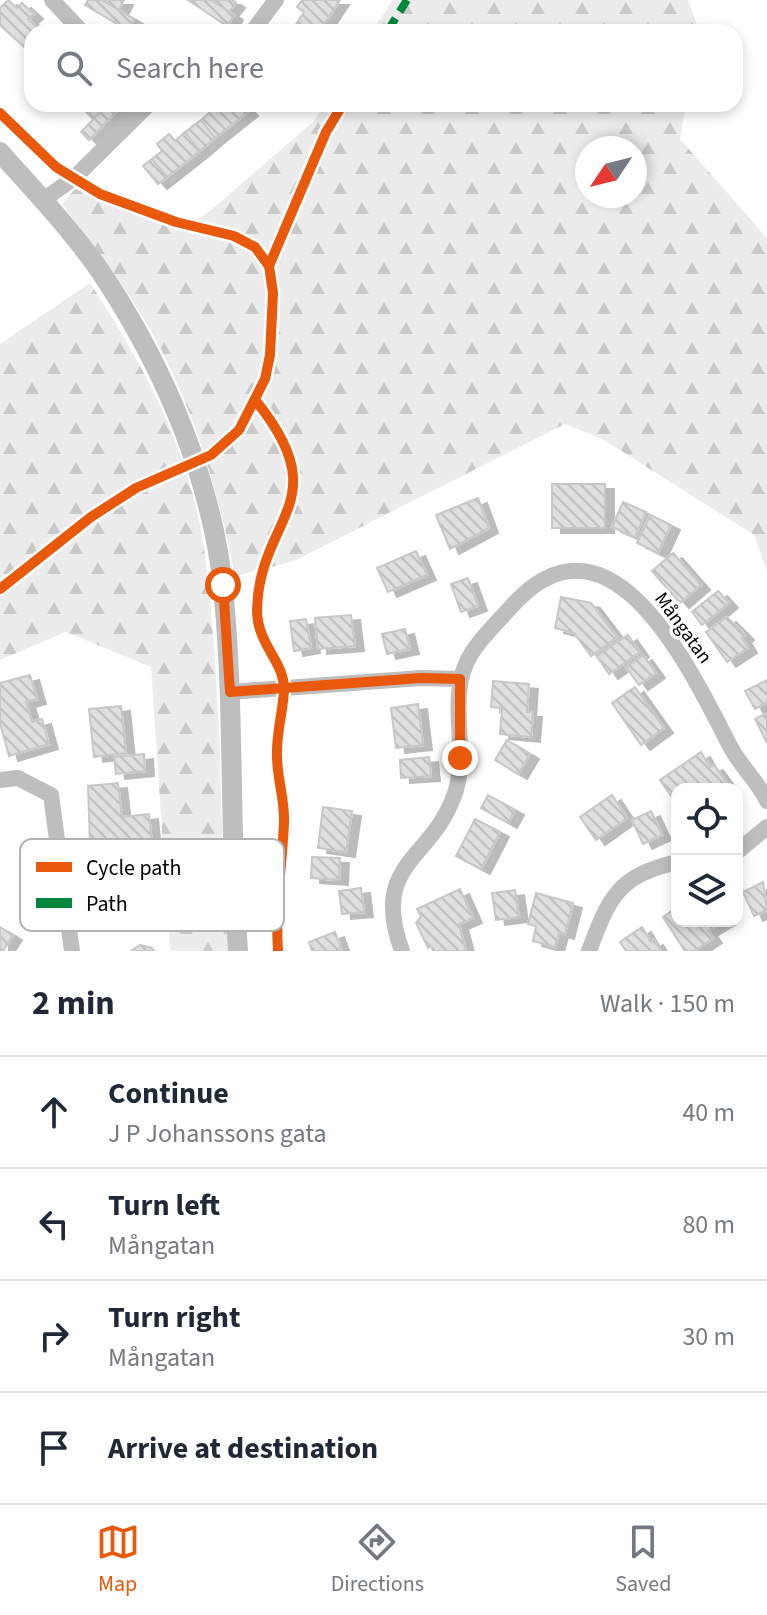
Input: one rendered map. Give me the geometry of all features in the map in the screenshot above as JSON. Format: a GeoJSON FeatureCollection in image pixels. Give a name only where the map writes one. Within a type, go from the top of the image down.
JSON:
{"type":"FeatureCollection","features":[{"type":"Feature","properties":{"kind":"street"},"geometry":{"type":"LineString","coordinates":[[53,0],[75,24]]}},
{"type":"Feature","properties":{"kind":"street"},"geometry":{"type":"LineString","coordinates":[[258,24],[276,0]]}},
{"type":"Feature","properties":{"kind":"street"},"geometry":{"type":"LineString","coordinates":[[43,200],[74,178],[141,112]]}},
{"type":"Feature","properties":{"kind":"street"},"geometry":{"type":"LineString","coordinates":[[0,152],[43,200],[108,282],[163,384],[184,435],[211,522],[223,585],[235,839]]}},
{"type":"Feature","properties":{"kind":"street","name":"Mångatan"},"geometry":{"type":"LineString","coordinates":[[402,951],[391,923],[391,897],[401,872],[440,821],[456,790],[460,758],[460,679],[468,659],[484,638],[535,584],[576,568],[597,572],[638,599],[690,671],[731,748],[767,801]]}},
{"type":"Feature","properties":{"kind":"street"},"geometry":{"type":"LineString","coordinates":[[230,692],[421,678],[460,679]]}},
{"type":"Feature","properties":{"kind":"street"},"geometry":{"type":"LineString","coordinates":[[0,780],[18,778],[51,795],[57,839]]}},
{"type":"Feature","properties":{"kind":"street"},"geometry":{"type":"LineString","coordinates":[[743,848],[767,827]]}},
{"type":"Feature","properties":{"kind":"street"},"geometry":{"type":"LineString","coordinates":[[589,951],[615,892],[630,878],[671,864]]}},
{"type":"Feature","properties":{"kind":"street"},"geometry":{"type":"LineString","coordinates":[[69,931],[72,951]]}},
{"type":"Feature","properties":{"kind":"street"},"geometry":{"type":"LineString","coordinates":[[237,931],[238,951]]}},
{"type":"Feature","properties":{"kind":"green space"},"geometry":{"type":"Polygon","coordinates":[[[393,0],[688,0],[697,24],[377,24],[393,0]]]}},
{"type":"Feature","properties":{"kind":"green space"},"geometry":{"type":"Polygon","coordinates":[[[320,112],[685,112],[680,139],[767,238],[767,571],[754,535],[604,440],[565,424],[294,561],[235,576],[203,450],[166,358],[130,297],[62,204],[75,189],[184,228],[210,211],[314,121],[320,112]]]}},
{"type":"Feature","properties":{"kind":"green space"},"geometry":{"type":"Polygon","coordinates":[[[90,283],[133,353],[158,402],[188,478],[207,568],[215,663],[223,839],[163,839],[151,667],[66,632],[0,660],[0,344],[90,283]]]}},
{"type":"Feature","properties":{"kind":"green space"},"geometry":{"type":"Polygon","coordinates":[[[169,931],[227,931],[228,951],[170,951],[169,931]]]}},
{"type":"Feature","properties":{"kind":"building"},"geometry":{"type":"Polygon","coordinates":[[[8,0],[17,8],[22,3],[34,14],[28,19],[34,24],[24,24],[23,46],[0,25],[0,8],[8,0]]]}},
{"type":"Feature","properties":{"kind":"building"},"geometry":{"type":"Polygon","coordinates":[[[88,0],[102,0],[134,19],[131,24],[117,24],[85,5],[88,0]]]}},
{"type":"Feature","properties":{"kind":"building"},"geometry":{"type":"Polygon","coordinates":[[[102,0],[124,0],[119,10],[102,0]]]}},
{"type":"Feature","properties":{"kind":"building"},"geometry":{"type":"Polygon","coordinates":[[[188,0],[211,0],[234,15],[228,24],[188,0]]]}},
{"type":"Feature","properties":{"kind":"building"},"geometry":{"type":"Polygon","coordinates":[[[211,0],[232,0],[236,3],[229,12],[211,0]]]}},
{"type":"Feature","properties":{"kind":"building"},"geometry":{"type":"Polygon","coordinates":[[[302,0],[340,0],[324,24],[299,24],[304,12],[297,7],[302,0]]]}},
{"type":"Feature","properties":{"kind":"building"},"geometry":{"type":"Polygon","coordinates":[[[86,112],[100,112],[93,119],[86,112]]]}},
{"type":"Feature","properties":{"kind":"building"},"geometry":{"type":"Polygon","coordinates":[[[100,112],[116,112],[89,140],[81,132],[100,112]]]}},
{"type":"Feature","properties":{"kind":"building"},"geometry":{"type":"Polygon","coordinates":[[[210,112],[248,112],[215,138],[201,120],[210,112]]]}},
{"type":"Feature","properties":{"kind":"building"},"geometry":{"type":"Polygon","coordinates":[[[201,120],[215,138],[200,151],[185,132],[201,120]]]}},
{"type":"Feature","properties":{"kind":"building"},"geometry":{"type":"Polygon","coordinates":[[[185,132],[200,151],[167,177],[152,159],[162,151],[157,144],[169,134],[175,141],[185,132]]]}},
{"type":"Feature","properties":{"kind":"building"},"geometry":{"type":"Polygon","coordinates":[[[152,159],[167,177],[158,184],[143,166],[152,159]]]}},
{"type":"Feature","properties":{"kind":"building"},"geometry":{"type":"Polygon","coordinates":[[[552,484],[605,484],[605,528],[552,528],[552,484]]]}},
{"type":"Feature","properties":{"kind":"building"},"geometry":{"type":"Polygon","coordinates":[[[478,498],[489,528],[450,549],[436,515],[478,498]]]}},
{"type":"Feature","properties":{"kind":"building"},"geometry":{"type":"Polygon","coordinates":[[[623,502],[646,512],[635,537],[612,527],[623,502]]]}},
{"type":"Feature","properties":{"kind":"building"},"geometry":{"type":"Polygon","coordinates":[[[650,515],[671,525],[658,553],[637,543],[650,515]]]}},
{"type":"Feature","properties":{"kind":"building"},"geometry":{"type":"Polygon","coordinates":[[[416,551],[427,575],[388,592],[377,568],[416,551]]]}},
{"type":"Feature","properties":{"kind":"building"},"geometry":{"type":"Polygon","coordinates":[[[673,553],[701,585],[680,603],[652,571],[673,553]]]}},
{"type":"Feature","properties":{"kind":"building"},"geometry":{"type":"Polygon","coordinates":[[[468,578],[478,606],[461,612],[451,584],[468,578]]]}},
{"type":"Feature","properties":{"kind":"building"},"geometry":{"type":"Polygon","coordinates":[[[718,591],[729,603],[702,625],[692,612],[718,591]]]}},
{"type":"Feature","properties":{"kind":"building"},"geometry":{"type":"Polygon","coordinates":[[[561,597],[591,603],[617,637],[591,656],[574,633],[555,628],[561,597]]]}},
{"type":"Feature","properties":{"kind":"building"},"geometry":{"type":"Polygon","coordinates":[[[351,615],[355,646],[318,649],[315,618],[351,615]]]}},
{"type":"Feature","properties":{"kind":"building"},"geometry":{"type":"Polygon","coordinates":[[[727,617],[745,635],[742,638],[748,648],[727,662],[706,632],[727,617]]]}},
{"type":"Feature","properties":{"kind":"building"},"geometry":{"type":"Polygon","coordinates":[[[306,619],[311,648],[294,651],[290,621],[306,619]]]}},
{"type":"Feature","properties":{"kind":"building"},"geometry":{"type":"Polygon","coordinates":[[[405,629],[410,649],[387,654],[382,634],[405,629]]]}},
{"type":"Feature","properties":{"kind":"building"},"geometry":{"type":"Polygon","coordinates":[[[628,635],[640,652],[609,674],[597,656],[628,635]]]}},
{"type":"Feature","properties":{"kind":"building"},"geometry":{"type":"Polygon","coordinates":[[[643,655],[656,673],[639,685],[626,667],[643,655]]]}},
{"type":"Feature","properties":{"kind":"building"},"geometry":{"type":"Polygon","coordinates":[[[30,675],[37,699],[26,702],[32,722],[42,719],[49,744],[9,756],[0,723],[0,683],[30,675]]]}},
{"type":"Feature","properties":{"kind":"building"},"geometry":{"type":"Polygon","coordinates":[[[767,680],[767,702],[755,709],[745,691],[767,680]]]}},
{"type":"Feature","properties":{"kind":"building"},"geometry":{"type":"Polygon","coordinates":[[[493,681],[529,684],[527,712],[533,712],[531,737],[500,734],[502,708],[491,707],[493,681]]]}},
{"type":"Feature","properties":{"kind":"building"},"geometry":{"type":"Polygon","coordinates":[[[635,687],[664,728],[641,745],[612,703],[635,687]]]}},
{"type":"Feature","properties":{"kind":"building"},"geometry":{"type":"Polygon","coordinates":[[[418,704],[423,745],[396,748],[391,708],[418,704]]]}},
{"type":"Feature","properties":{"kind":"building"},"geometry":{"type":"Polygon","coordinates":[[[121,706],[126,753],[94,757],[89,709],[121,706]]]}},
{"type":"Feature","properties":{"kind":"building"},"geometry":{"type":"Polygon","coordinates":[[[767,713],[767,743],[755,719],[767,713]]]}},
{"type":"Feature","properties":{"kind":"building"},"geometry":{"type":"Polygon","coordinates":[[[507,740],[530,754],[518,774],[495,760],[507,740]]]}},
{"type":"Feature","properties":{"kind":"building"},"geometry":{"type":"Polygon","coordinates":[[[701,752],[710,767],[714,765],[726,782],[671,783],[671,796],[660,780],[701,752]]]}},
{"type":"Feature","properties":{"kind":"building"},"geometry":{"type":"Polygon","coordinates":[[[144,754],[145,771],[116,774],[114,757],[144,754]]]}},
{"type":"Feature","properties":{"kind":"building"},"geometry":{"type":"Polygon","coordinates":[[[429,757],[431,776],[401,778],[400,760],[429,757]]]}},
{"type":"Feature","properties":{"kind":"building"},"geometry":{"type":"Polygon","coordinates":[[[118,783],[122,817],[149,814],[152,839],[90,839],[88,786],[118,783]]]}},
{"type":"Feature","properties":{"kind":"building"},"geometry":{"type":"Polygon","coordinates":[[[488,795],[515,810],[508,823],[481,808],[488,795]]]}},
{"type":"Feature","properties":{"kind":"building"},"geometry":{"type":"Polygon","coordinates":[[[612,795],[627,818],[596,840],[580,817],[612,795]]]}},
{"type":"Feature","properties":{"kind":"building"},"geometry":{"type":"Polygon","coordinates":[[[323,807],[352,811],[346,852],[318,848],[323,807]]]}},
{"type":"Feature","properties":{"kind":"building"},"geometry":{"type":"Polygon","coordinates":[[[651,811],[662,835],[643,844],[632,820],[651,811]]]}},
{"type":"Feature","properties":{"kind":"building"},"geometry":{"type":"Polygon","coordinates":[[[475,819],[500,832],[481,869],[456,856],[475,819]]]}},
{"type":"Feature","properties":{"kind":"building"},"geometry":{"type":"Polygon","coordinates":[[[312,857],[340,858],[339,880],[311,878],[312,857]]]}},
{"type":"Feature","properties":{"kind":"building"},"geometry":{"type":"Polygon","coordinates":[[[763,882],[767,910],[754,916],[743,892],[763,882]]]}},
{"type":"Feature","properties":{"kind":"building"},"geometry":{"type":"Polygon","coordinates":[[[361,888],[364,912],[342,914],[339,891],[361,888]]]}},
{"type":"Feature","properties":{"kind":"building"},"geometry":{"type":"Polygon","coordinates":[[[460,889],[473,918],[459,924],[466,951],[433,951],[431,946],[428,948],[416,923],[421,917],[417,909],[460,889]]]}},
{"type":"Feature","properties":{"kind":"building"},"geometry":{"type":"Polygon","coordinates":[[[515,890],[519,917],[496,920],[492,893],[515,890]]]}},
{"type":"Feature","properties":{"kind":"building"},"geometry":{"type":"Polygon","coordinates":[[[536,893],[573,903],[565,934],[559,932],[555,947],[533,941],[536,926],[528,924],[536,893]]]}},
{"type":"Feature","properties":{"kind":"building"},"geometry":{"type":"Polygon","coordinates":[[[671,911],[671,927],[714,927],[708,931],[713,938],[694,951],[685,951],[663,917],[671,911]]]}},
{"type":"Feature","properties":{"kind":"building"},"geometry":{"type":"Polygon","coordinates":[[[0,927],[13,935],[3,951],[0,951],[0,927]]]}},
{"type":"Feature","properties":{"kind":"building"},"geometry":{"type":"Polygon","coordinates":[[[642,927],[661,951],[626,951],[620,942],[642,927]]]}},
{"type":"Feature","properties":{"kind":"building"},"geometry":{"type":"Polygon","coordinates":[[[335,932],[342,951],[312,951],[309,942],[335,932]]]}},
{"type":"Feature","properties":{"kind":"building"},"geometry":{"type":"Polygon","coordinates":[[[140,945],[152,948],[154,951],[131,951],[140,945]]]}},
{"type":"Feature","properties":{"kind":"marked path"},"geometry":{"type":"LineString","coordinates":[[392,24],[407,0]]}},
{"type":"Feature","properties":{"kind":"cycle path"},"geometry":{"type":"LineString","coordinates":[[0,589],[91,517],[136,488],[211,455],[239,430],[265,379],[270,355],[273,293],[269,266],[326,132],[338,112]]}},
{"type":"Feature","properties":{"kind":"cycle path"},"geometry":{"type":"LineString","coordinates":[[0,113],[56,167],[100,194],[176,222],[234,236],[255,247],[269,266]]}},
{"type":"Feature","properties":{"kind":"cycle path"},"geometry":{"type":"LineString","coordinates":[[256,401],[280,435],[291,463],[293,487],[261,578],[257,610],[261,633],[283,680],[277,748],[284,814],[283,839]]}},
{"type":"Feature","properties":{"kind":"cycle path"},"geometry":{"type":"LineString","coordinates":[[277,931],[278,951]]}},
{"type":"Feature","properties":{"kind":"route"},"geometry":{"type":"LineString","coordinates":[[223,585],[230,692],[421,678],[460,679],[460,758]]}}]}
